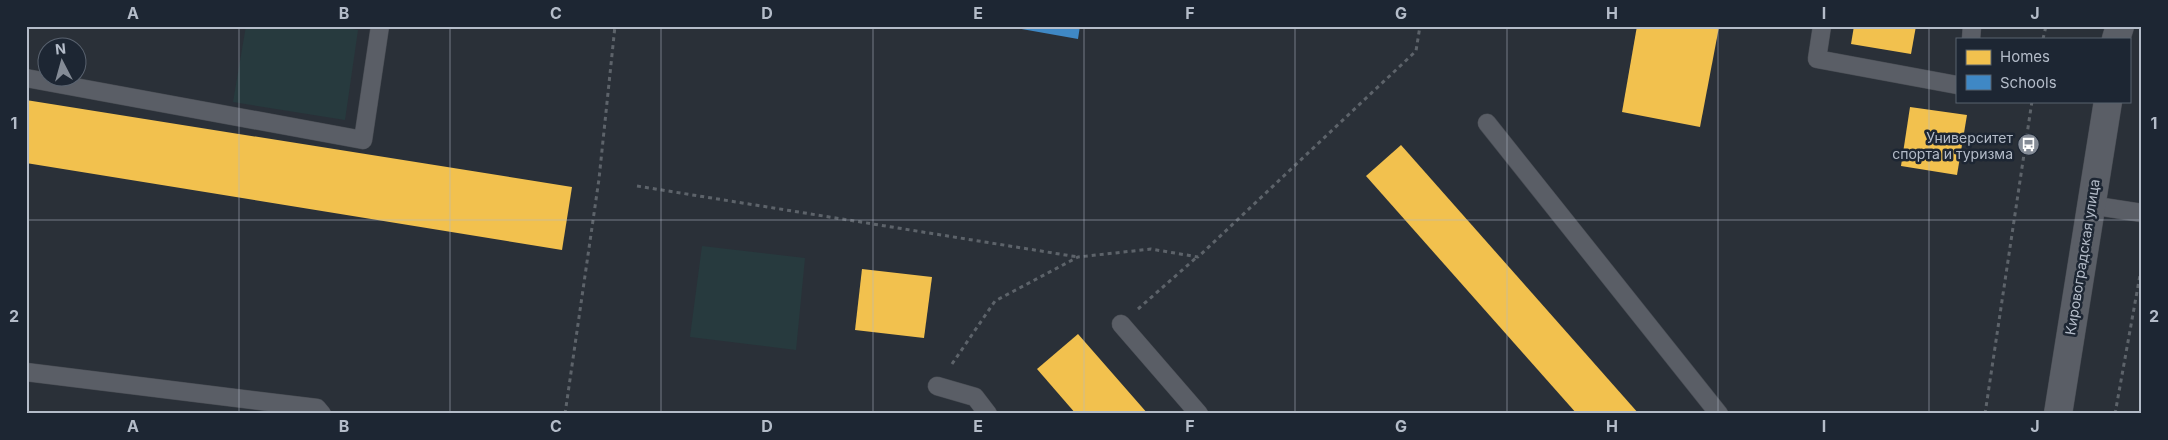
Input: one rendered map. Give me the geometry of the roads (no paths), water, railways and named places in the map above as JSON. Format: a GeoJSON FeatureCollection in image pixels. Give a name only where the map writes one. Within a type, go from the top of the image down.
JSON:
{"type":"FeatureCollection","features":[{"type":"Feature","properties":{"kind":"street","name":"Кировоградская улица"},"geometry":{"type":"LineString","coordinates":[[2058,414],[2108,102]]}},
{"type":"Feature","properties":{"kind":"lane"},"geometry":{"type":"LineString","coordinates":[[26,78],[363,140],[380,26]]}},
{"type":"Feature","properties":{"kind":"lane"},"geometry":{"type":"LineString","coordinates":[[1822,26],[1817,59],[1956,85]]}},
{"type":"Feature","properties":{"kind":"lane"},"geometry":{"type":"LineString","coordinates":[[1487,123],[1719,414]]}},
{"type":"Feature","properties":{"kind":"lane"},"geometry":{"type":"LineString","coordinates":[[2090,205],[2142,213]]}},
{"type":"Feature","properties":{"kind":"lane"},"geometry":{"type":"LineString","coordinates":[[1121,324],[1199,414]]}},
{"type":"Feature","properties":{"kind":"lane"},"geometry":{"type":"LineString","coordinates":[[26,372],[317,408],[322,414]]}},
{"type":"Feature","properties":{"kind":"lane"},"geometry":{"type":"LineString","coordinates":[[937,386],[975,397],[988,414]]}},
{"type":"Feature","properties":{"kind":"place","name":"Университет спорта и туризма"},"geometry":{"type":"Point","coordinates":[2029,145]}}]}
